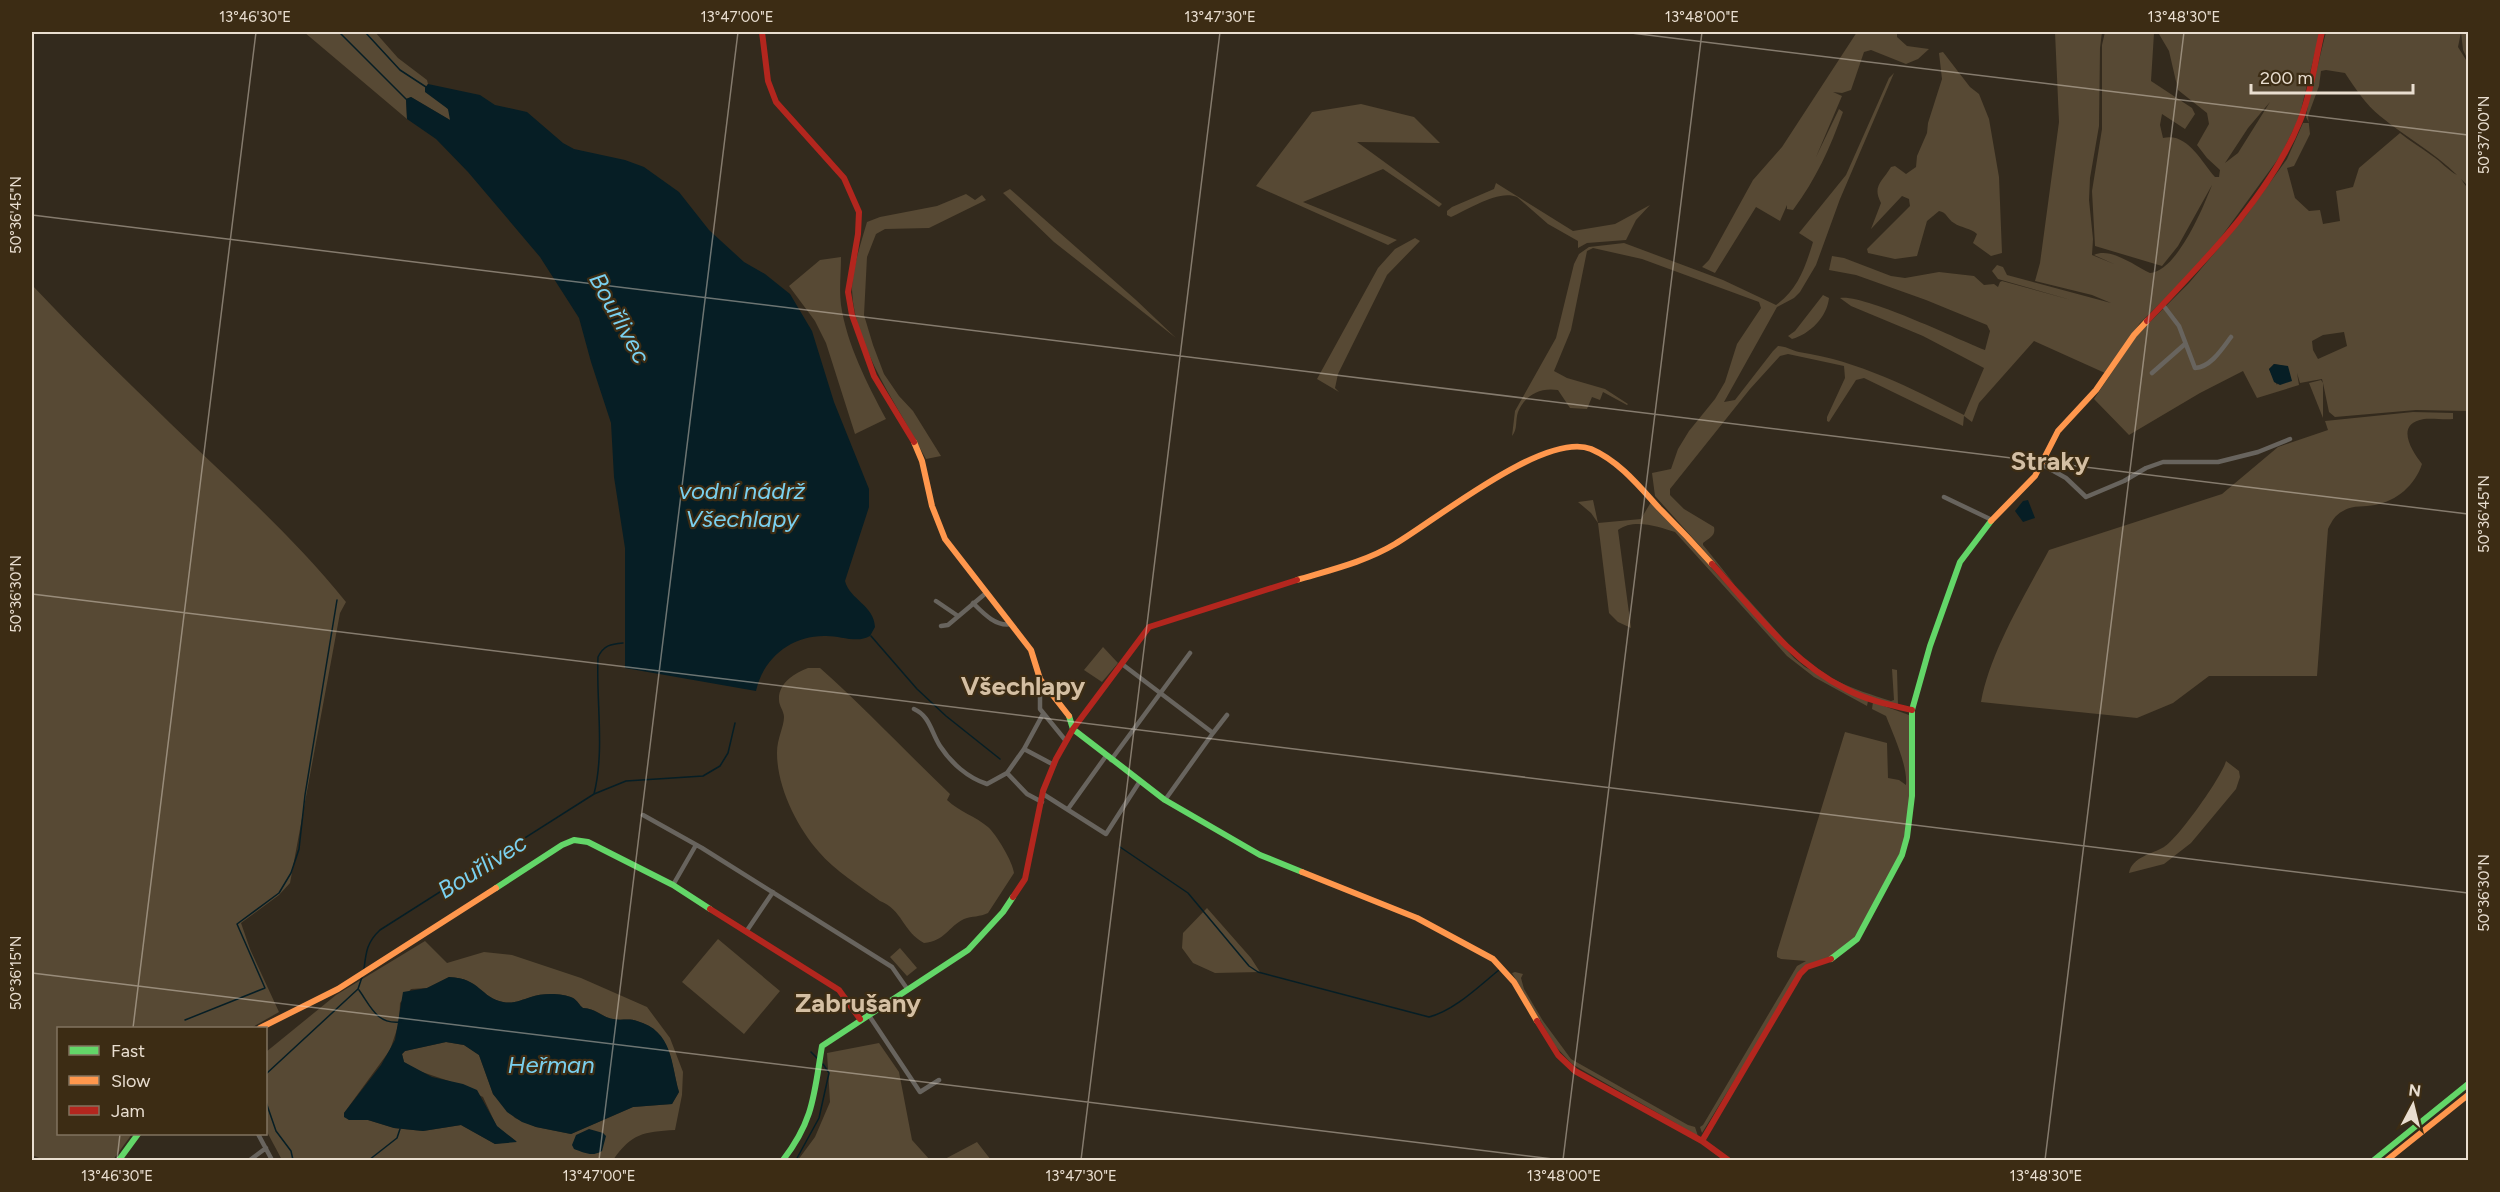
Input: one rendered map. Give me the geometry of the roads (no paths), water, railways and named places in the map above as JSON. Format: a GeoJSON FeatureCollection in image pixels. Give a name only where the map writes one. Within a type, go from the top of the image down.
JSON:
{"type":"FeatureCollection","features":[{"type":"Feature","properties":{"kind":"main road"},"geometry":{"type":"LineString","coordinates":[[762,32],[768,81],[776,102],[843,178],[859,212],[858,234],[848,291],[852,315],[874,376],[912,438],[922,462],[932,506],[945,539],[1031,650],[1040,678],[1068,712],[1073,729],[1165,800],[1260,855],[1417,918],[1493,958],[1514,982],[1557,1055],[1575,1071],[1702,1141],[1728,1161]]}},
{"type":"Feature","properties":{"kind":"main road"},"geometry":{"type":"LineString","coordinates":[[1702,1141],[1800,974],[1807,967],[1835,958],[1853,944],[1902,855],[1907,837],[1912,796],[1912,710],[1930,646],[1960,562],[1992,520],[2035,476],[2058,431],[2096,390],[2134,335],[2218,246],[2279,165],[2301,120],[2322,32]]}},
{"type":"Feature","properties":{"kind":"main road"},"geometry":{"type":"LineString","coordinates":[[783,1161],[798,1139],[811,1112],[822,1046],[968,950],[1017,894],[1029,865],[1043,794],[1054,765],[1073,729],[1149,627],[1361,560],[1394,545],[1489,482],[1534,457],[1564,449],[1584,447],[1603,455],[1623,469],[1793,653],[1816,672],[1847,690],[1883,704],[1912,710]]}},
{"type":"Feature","properties":{"kind":"main road"},"geometry":{"type":"LineString","coordinates":[[264,1027],[338,989],[562,844],[574,840],[599,846],[673,885],[839,990],[860,1019]]}},
{"type":"Feature","properties":{"kind":"main road"},"geometry":{"type":"LineString","coordinates":[[2374,1161],[2469,1084]]}},
{"type":"Feature","properties":{"kind":"main road"},"geometry":{"type":"LineString","coordinates":[[2387,1161],[2469,1095]]}},
{"type":"Feature","properties":{"kind":"main road"},"geometry":{"type":"LineString","coordinates":[[119,1161],[137,1135]]}},
{"type":"Feature","properties":{"kind":"street"},"geometry":{"type":"LineString","coordinates":[[2163,305],[2179,326],[2192,365],[2198,368],[2216,356],[2231,337]]}},
{"type":"Feature","properties":{"kind":"street"},"geometry":{"type":"LineString","coordinates":[[2152,373],[2185,344]]}},
{"type":"Feature","properties":{"kind":"street"},"geometry":{"type":"LineString","coordinates":[[2041,464],[2066,478],[2086,497],[2163,462],[2218,462],[2258,452],[2290,439]]}},
{"type":"Feature","properties":{"kind":"street"},"geometry":{"type":"LineString","coordinates":[[1944,497],[1992,520]]}},
{"type":"Feature","properties":{"kind":"street"},"geometry":{"type":"LineString","coordinates":[[941,626],[948,625],[986,593]]}},
{"type":"Feature","properties":{"kind":"street"},"geometry":{"type":"LineString","coordinates":[[936,601],[958,616]]}},
{"type":"Feature","properties":{"kind":"street"},"geometry":{"type":"LineString","coordinates":[[974,603],[994,621],[1006,626],[1011,624]]}},
{"type":"Feature","properties":{"kind":"street"},"geometry":{"type":"LineString","coordinates":[[1068,809],[1190,653]]}},
{"type":"Feature","properties":{"kind":"street"},"geometry":{"type":"LineString","coordinates":[[1122,664],[1213,733]]}},
{"type":"Feature","properties":{"kind":"street"},"geometry":{"type":"LineString","coordinates":[[1040,678],[1039,698],[1043,714],[1066,741]]}},
{"type":"Feature","properties":{"kind":"street"},"geometry":{"type":"LineString","coordinates":[[914,709],[925,714],[941,747],[959,768],[976,781],[987,784],[1007,773],[1043,714]]}},
{"type":"Feature","properties":{"kind":"street"},"geometry":{"type":"LineString","coordinates":[[1165,800],[1227,715]]}},
{"type":"Feature","properties":{"kind":"street"},"geometry":{"type":"LineString","coordinates":[[1024,748],[1054,765]]}},
{"type":"Feature","properties":{"kind":"street"},"geometry":{"type":"LineString","coordinates":[[1007,773],[1027,794],[1042,802]]}},
{"type":"Feature","properties":{"kind":"street"},"geometry":{"type":"LineString","coordinates":[[1043,794],[1106,834],[1140,781]]}},
{"type":"Feature","properties":{"kind":"street"},"geometry":{"type":"LineString","coordinates":[[643,815],[773,892],[892,967],[908,990]]}},
{"type":"Feature","properties":{"kind":"street"},"geometry":{"type":"LineString","coordinates":[[673,885],[696,845]]}},
{"type":"Feature","properties":{"kind":"street"},"geometry":{"type":"LineString","coordinates":[[746,932],[773,892]]}},
{"type":"Feature","properties":{"kind":"street"},"geometry":{"type":"LineString","coordinates":[[868,1014],[920,1092],[939,1080]]}},
{"type":"Feature","properties":{"kind":"street"},"geometry":{"type":"LineString","coordinates":[[259,1135],[272,1161]]}},
{"type":"Feature","properties":{"kind":"street"},"geometry":{"type":"LineString","coordinates":[[250,1161],[266,1148]]}},
{"type":"Feature","properties":{"kind":"water","name":"vodní nádrž Všechlapy"},"geometry":{"type":"Polygon","coordinates":[[[428,84],[480,95],[495,105],[527,112],[563,143],[574,149],[625,160],[644,167],[679,192],[709,230],[744,262],[765,274],[790,294],[812,331],[834,402],[869,489],[869,507],[845,581],[848,588],[874,619],[875,627],[870,636],[859,639],[812,637],[789,645],[765,669],[756,691],[625,668],[625,548],[614,477],[611,423],[579,318],[540,257],[468,172],[436,139],[407,119],[406,99],[411,97],[450,120],[448,109],[425,92],[428,84]]]}},
{"type":"Feature","properties":{"kind":"water"},"geometry":{"type":"Polygon","coordinates":[[[2274,364],[2288,366],[2292,381],[2280,385],[2274,382],[2269,369],[2274,364]]]}},
{"type":"Feature","properties":{"kind":"water"},"geometry":{"type":"Polygon","coordinates":[[[2028,500],[2035,518],[2023,522],[2015,511],[2023,501],[2028,500]]]}},
{"type":"Feature","properties":{"kind":"water","name":"Heřman"},"geometry":{"type":"Polygon","coordinates":[[[449,977],[474,984],[490,997],[503,1002],[514,1002],[541,995],[563,995],[574,999],[583,1008],[609,1018],[634,1020],[649,1026],[664,1040],[672,1060],[679,1092],[672,1104],[633,1107],[571,1134],[536,1127],[522,1122],[507,1112],[493,1094],[479,1055],[464,1045],[446,1042],[405,1051],[402,1054],[404,1062],[432,1077],[463,1084],[477,1090],[497,1126],[517,1142],[495,1144],[461,1125],[423,1131],[394,1128],[368,1120],[349,1120],[344,1117],[344,1113],[381,1065],[395,1040],[403,992],[427,988],[449,977]]]}},
{"type":"Feature","properties":{"kind":"water"},"geometry":{"type":"Polygon","coordinates":[[[589,1129],[606,1136],[602,1151],[598,1153],[585,1153],[574,1149],[572,1145],[576,1135],[589,1129]]]}},
{"type":"Feature","properties":{"kind":"waterway","name":"Bouřlivec"},"geometry":{"type":"LineString","coordinates":[[339,32],[406,99]]}},
{"type":"Feature","properties":{"kind":"waterway"},"geometry":{"type":"LineString","coordinates":[[365,32],[400,70],[426,87]]}},
{"type":"Feature","properties":{"kind":"waterway"},"geometry":{"type":"LineString","coordinates":[[185,1020],[265,988],[237,924],[279,893],[291,873],[299,849],[305,795],[337,600]]}},
{"type":"Feature","properties":{"kind":"waterway"},"geometry":{"type":"LineString","coordinates":[[871,636],[917,689],[946,716],[1000,759]]}},
{"type":"Feature","properties":{"kind":"waterway"},"geometry":{"type":"LineString","coordinates":[[594,794],[600,743],[598,657],[608,646],[623,643]]}},
{"type":"Feature","properties":{"kind":"waterway","name":"Bouřlivec"},"geometry":{"type":"LineString","coordinates":[[364,969],[368,948],[380,930],[594,794],[626,781],[703,776],[720,766],[728,753],[735,723]]}},
{"type":"Feature","properties":{"kind":"waterway"},"geometry":{"type":"LineString","coordinates":[[1120,847],[1188,893],[1249,966],[1258,972],[1429,1017],[1457,1004],[1499,970]]}},
{"type":"Feature","properties":{"kind":"waterway","name":"Bouřlivec"},"geometry":{"type":"LineString","coordinates":[[267,1073],[358,989],[362,977]]}},
{"type":"Feature","properties":{"kind":"waterway"},"geometry":{"type":"LineString","coordinates":[[359,990],[380,1018],[386,1021],[401,1022]]}},
{"type":"Feature","properties":{"kind":"waterway"},"geometry":{"type":"LineString","coordinates":[[811,1052],[817,1058]]}},
{"type":"Feature","properties":{"kind":"waterway"},"geometry":{"type":"LineString","coordinates":[[796,1160],[819,1118],[829,1073],[823,1064]]}},
{"type":"Feature","properties":{"kind":"waterway","name":"Bouřlivec"},"geometry":{"type":"LineString","coordinates":[[267,1105],[276,1131],[291,1151],[293,1160]]}},
{"type":"Feature","properties":{"kind":"waterway"},"geometry":{"type":"LineString","coordinates":[[369,1160],[397,1138],[400,1129]]}},
{"type":"Feature","properties":{"kind":"district","name":"Straky"},"geometry":{"type":"Point","coordinates":[2050,461]}},
{"type":"Feature","properties":{"kind":"district","name":"Všechlapy"},"geometry":{"type":"Point","coordinates":[1023,686]}},
{"type":"Feature","properties":{"kind":"district","name":"Zabrušany"},"geometry":{"type":"Point","coordinates":[858,1003]}}]}
